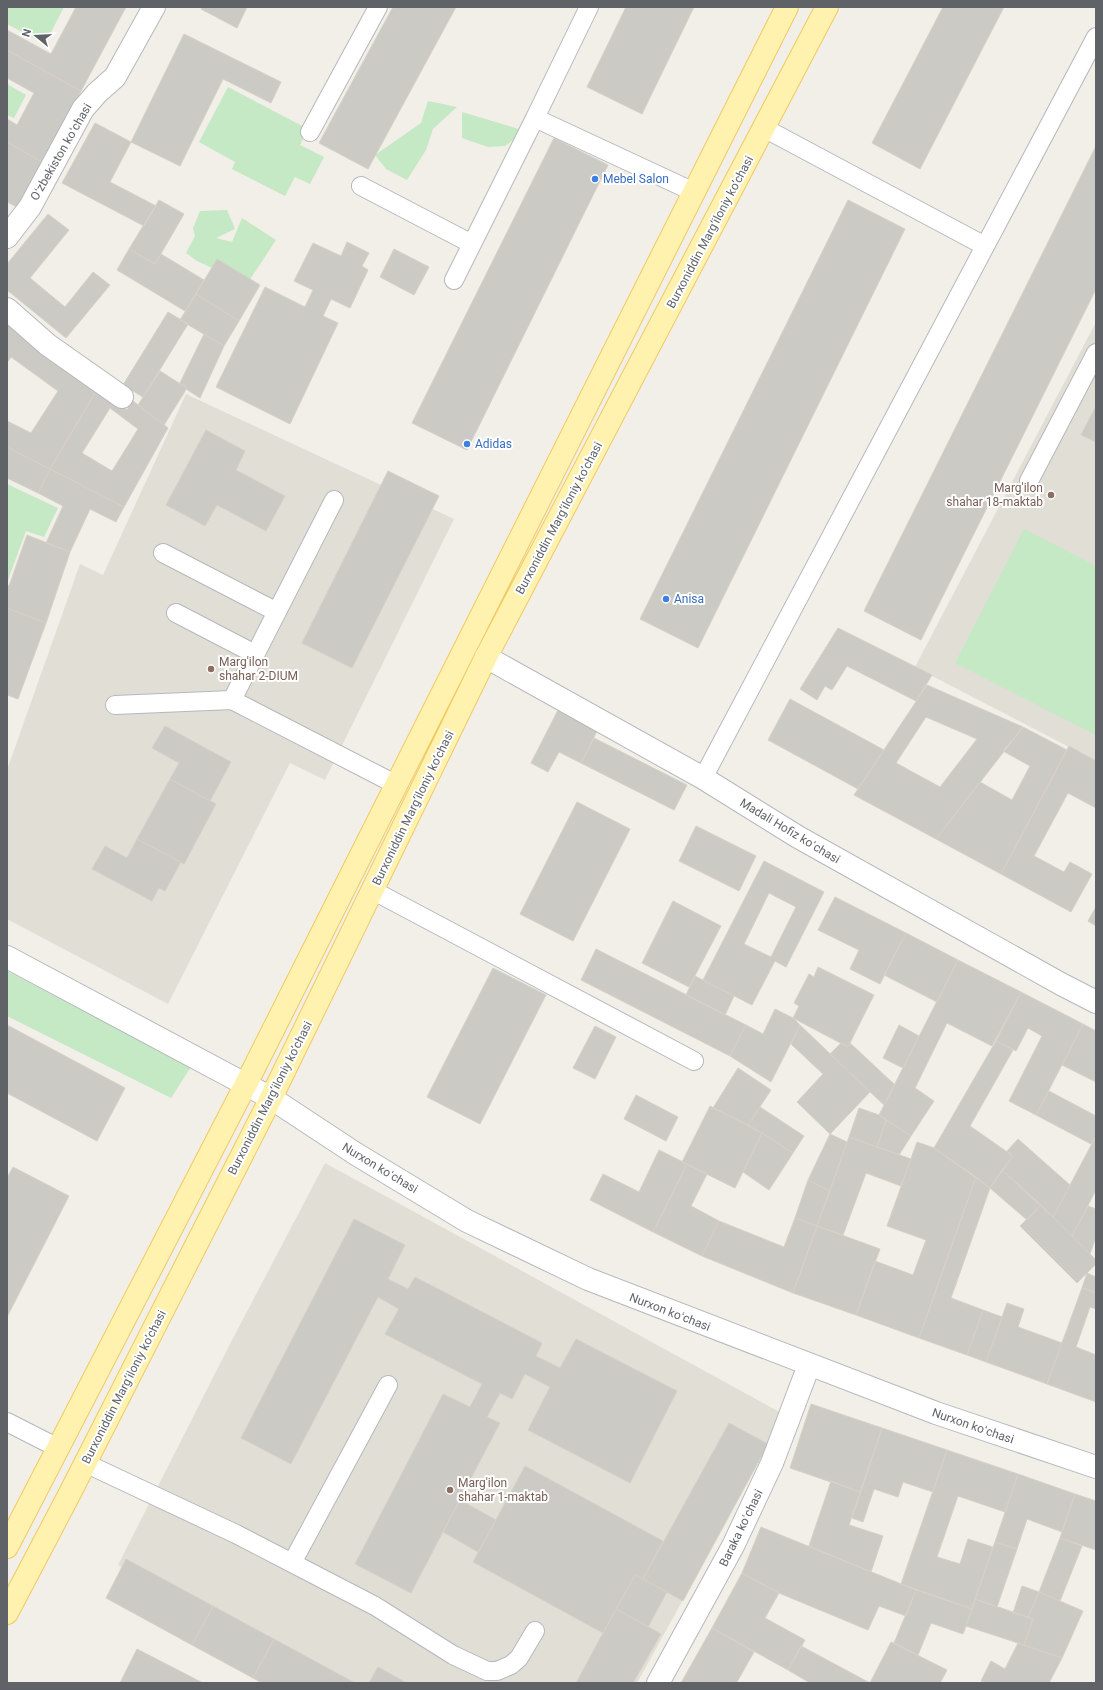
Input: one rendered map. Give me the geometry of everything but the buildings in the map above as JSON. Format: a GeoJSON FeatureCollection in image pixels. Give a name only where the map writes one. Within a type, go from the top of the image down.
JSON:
{"type":"FeatureCollection","features":[{"type":"Feature","properties":{"kind":"main road","name":"Burxoniddin Marg’iloniy ko’chasi"},"geometry":{"type":"LineString","coordinates":[[7,1547],[246,1084],[787,7]]}},
{"type":"Feature","properties":{"kind":"main road","name":"Burxoniddin Marg’iloniy ko’chasi"},"geometry":{"type":"LineString","coordinates":[[7,1613],[271,1098],[486,657],[827,7]]}},
{"type":"Feature","properties":{"kind":"street","name":"Oʻzbekiston koʻchasi"},"geometry":{"type":"LineString","coordinates":[[7,237],[30,207],[83,108],[115,77],[154,7]]}},
{"type":"Feature","properties":{"kind":"street"},"geometry":{"type":"LineString","coordinates":[[7,309],[48,345],[122,397]]}},
{"type":"Feature","properties":{"kind":"street","name":"Madali Hofiz koʻchasi"},"geometry":{"type":"LineString","coordinates":[[486,657],[703,778],[798,837],[1061,984],[1096,1002]]}},
{"type":"Feature","properties":{"kind":"street","name":"Nurxon koʻchasi"},"geometry":{"type":"LineString","coordinates":[[7,956],[271,1098],[356,1154],[467,1221],[588,1279],[936,1413],[1096,1467]]}},
{"type":"Feature","properties":{"kind":"street","name":"Baraka koʻchasi"},"geometry":{"type":"LineString","coordinates":[[658,1683],[733,1546],[772,1463],[809,1365]]}},
{"type":"Feature","properties":{"kind":"lane"},"geometry":{"type":"LineString","coordinates":[[310,132],[378,7]]}},
{"type":"Feature","properties":{"kind":"lane"},"geometry":{"type":"LineString","coordinates":[[454,280],[589,7]]}},
{"type":"Feature","properties":{"kind":"lane"},"geometry":{"type":"LineString","coordinates":[[703,778],[1096,37]]}},
{"type":"Feature","properties":{"kind":"lane"},"geometry":{"type":"LineString","coordinates":[[535,118],[694,192]]}},
{"type":"Feature","properties":{"kind":"lane"},"geometry":{"type":"LineString","coordinates":[[764,128],[985,246]]}},
{"type":"Feature","properties":{"kind":"lane"},"geometry":{"type":"LineString","coordinates":[[361,186],[472,244]]}},
{"type":"Feature","properties":{"kind":"lane"},"geometry":{"type":"LineString","coordinates":[[1029,481],[1096,352]]}},
{"type":"Feature","properties":{"kind":"lane"},"geometry":{"type":"LineString","coordinates":[[232,700],[334,500]]}},
{"type":"Feature","properties":{"kind":"lane"},"geometry":{"type":"LineString","coordinates":[[163,554],[277,612]]}},
{"type":"Feature","properties":{"kind":"lane"},"geometry":{"type":"LineString","coordinates":[[176,613],[255,654]]}},
{"type":"Feature","properties":{"kind":"lane"},"geometry":{"type":"LineString","coordinates":[[114,705],[232,700],[396,785]]}},
{"type":"Feature","properties":{"kind":"lane"},"geometry":{"type":"LineString","coordinates":[[372,890],[694,1060]]}},
{"type":"Feature","properties":{"kind":"lane"},"geometry":{"type":"LineString","coordinates":[[292,1563],[388,1385]]}},
{"type":"Feature","properties":{"kind":"lane"},"geometry":{"type":"LineString","coordinates":[[7,1422],[58,1448]]}},
{"type":"Feature","properties":{"kind":"lane"},"geometry":{"type":"LineString","coordinates":[[85,1463],[236,1534],[375,1606],[453,1655],[487,1671],[497,1671],[512,1665],[519,1658],[535,1631]]}},
{"type":"Feature","properties":{"kind":"shaded area","name":"Marg'ilon shahar 18-maktab"},"geometry":{"type":"Polygon","coordinates":[[[1096,322],[1096,761],[915,667],[1096,322]]]}},
{"type":"Feature","properties":{"kind":"shaded area","name":"Marg'ilon shahar 2-DIUM"},"geometry":{"type":"Polygon","coordinates":[[[186,394],[454,519],[325,780],[290,763],[168,1004],[7,919],[7,770],[80,564],[103,575],[186,394]]]}},
{"type":"Feature","properties":{"kind":"shaded area","name":"Marg'ilon shahar 1-maktab"},"geometry":{"type":"Polygon","coordinates":[[[325,1163],[785,1415],[637,1683],[349,1683],[118,1565],[230,1344],[325,1163]]]}},
{"type":"Feature","properties":{"kind":"green space"},"geometry":{"type":"Polygon","coordinates":[[[9,7],[64,7],[45,44],[7,24],[7,10],[9,7]]]}},
{"type":"Feature","properties":{"kind":"green space"},"geometry":{"type":"Polygon","coordinates":[[[7,84],[26,95],[14,118],[7,115],[7,84]]]}},
{"type":"Feature","properties":{"kind":"green space"},"geometry":{"type":"Polygon","coordinates":[[[228,87],[308,129],[300,145],[324,157],[310,184],[295,177],[285,196],[232,169],[235,162],[199,142],[228,87]]]}},
{"type":"Feature","properties":{"kind":"green space"},"geometry":{"type":"Polygon","coordinates":[[[428,101],[457,107],[433,129],[426,150],[407,180],[386,169],[375,155],[421,123],[428,101]]]}},
{"type":"Feature","properties":{"kind":"green space"},"geometry":{"type":"Polygon","coordinates":[[[462,112],[526,131],[505,146],[488,147],[462,138],[462,112]]]}},
{"type":"Feature","properties":{"kind":"green space"},"geometry":{"type":"Polygon","coordinates":[[[227,210],[235,229],[216,238],[232,242],[242,218],[276,240],[247,284],[197,261],[186,253],[195,236],[193,228],[200,211],[227,210]]]}},
{"type":"Feature","properties":{"kind":"green space"},"geometry":{"type":"Polygon","coordinates":[[[7,484],[58,508],[44,537],[26,531],[8,580],[7,484]]]}},
{"type":"Feature","properties":{"kind":"green space"},"geometry":{"type":"Polygon","coordinates":[[[1024,529],[1096,566],[1096,735],[955,663],[1024,529]]]}},
{"type":"Feature","properties":{"kind":"green space"},"geometry":{"type":"Polygon","coordinates":[[[7,971],[191,1067],[171,1098],[7,1016],[7,971]]]}},
{"type":"Feature","properties":{"kind":"place","name":"Mebel Salon"},"geometry":{"type":"Point","coordinates":[595,179]}},
{"type":"Feature","properties":{"kind":"place","name":"Adidas"},"geometry":{"type":"Point","coordinates":[467,444]}},
{"type":"Feature","properties":{"kind":"place","name":"Marg'ilon shahar 18-maktab"},"geometry":{"type":"Point","coordinates":[1051,495]}},
{"type":"Feature","properties":{"kind":"place","name":"Anisa"},"geometry":{"type":"Point","coordinates":[666,599]}},
{"type":"Feature","properties":{"kind":"place","name":"Marg'ilon shahar 2-DIUM"},"geometry":{"type":"Point","coordinates":[211,669]}},
{"type":"Feature","properties":{"kind":"place","name":"Marg'ilon shahar 1-maktab"},"geometry":{"type":"Point","coordinates":[450,1490]}}]}
